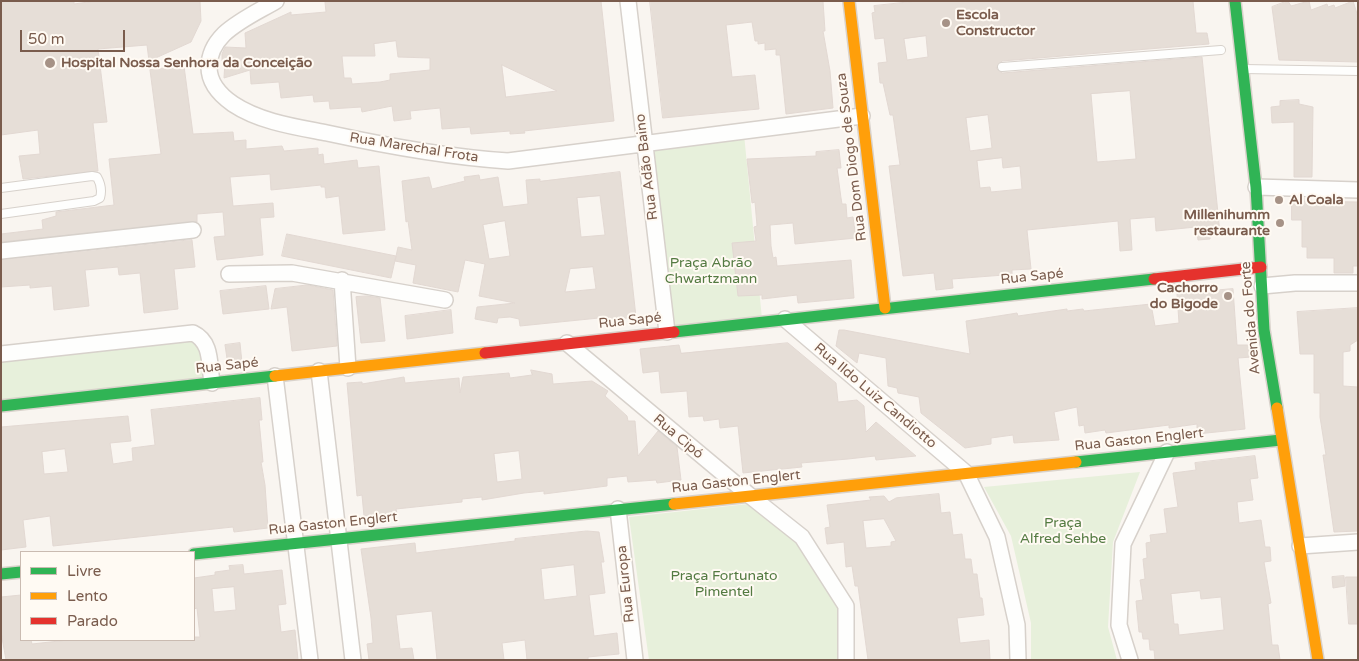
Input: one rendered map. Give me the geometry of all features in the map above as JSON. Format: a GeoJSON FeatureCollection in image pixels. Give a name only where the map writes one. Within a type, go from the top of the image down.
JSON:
{"type":"FeatureCollection","features":[{"type":"Feature","properties":{"kind":"street","name":"Rua Marechal Frota"},"geometry":{"type":"LineString","coordinates":[[276,1],[247,17],[225,33],[214,45],[209,58],[209,71],[213,84],[221,95],[234,105],[254,114],[286,124],[400,149],[508,161],[862,116]]}},
{"type":"Feature","properties":{"kind":"street","name":"Rua Adão Baino"},"geometry":{"type":"LineString","coordinates":[[628,1],[668,332]]}},
{"type":"Feature","properties":{"kind":"street","name":"Rua Dom Diogo de Souza"},"geometry":{"type":"LineString","coordinates":[[849,1],[884,308]]}},
{"type":"Feature","properties":{"kind":"street","name":"Avenida do Forte"},"geometry":{"type":"LineString","coordinates":[[1235,1],[1256,187],[1264,330],[1318,660]]}},
{"type":"Feature","properties":{"kind":"street"},"geometry":{"type":"LineString","coordinates":[[1256,187],[1358,190]]}},
{"type":"Feature","properties":{"kind":"street"},"geometry":{"type":"LineString","coordinates":[[1,251],[194,230]]}},
{"type":"Feature","properties":{"kind":"street","name":"Rua Sapé"},"geometry":{"type":"LineString","coordinates":[[1,406],[1261,267]]}},
{"type":"Feature","properties":{"kind":"street"},"geometry":{"type":"LineString","coordinates":[[230,274],[278,271],[342,280],[445,300]]}},
{"type":"Feature","properties":{"kind":"street"},"geometry":{"type":"LineString","coordinates":[[342,280],[348,368]]}},
{"type":"Feature","properties":{"kind":"street"},"geometry":{"type":"LineString","coordinates":[[1262,286],[1295,283],[1358,283]]}},
{"type":"Feature","properties":{"kind":"street","name":"Rua Ildo Luiz Candiotto"},"geometry":{"type":"LineString","coordinates":[[785,319],[966,473]]}},
{"type":"Feature","properties":{"kind":"street"},"geometry":{"type":"LineString","coordinates":[[1,354],[193,334],[203,338],[207,346],[212,382]]}},
{"type":"Feature","properties":{"kind":"street","name":"Rua Cipó"},"geometry":{"type":"LineString","coordinates":[[566,344],[749,496],[802,537],[846,606],[846,660]]}},
{"type":"Feature","properties":{"kind":"street"},"geometry":{"type":"LineString","coordinates":[[319,371],[353,660]]}},
{"type":"Feature","properties":{"kind":"street"},"geometry":{"type":"LineString","coordinates":[[275,376],[310,660]]}},
{"type":"Feature","properties":{"kind":"street","name":"Rua Gaston Englert"},"geometry":{"type":"LineString","coordinates":[[195,554],[1282,440]]}},
{"type":"Feature","properties":{"kind":"street"},"geometry":{"type":"LineString","coordinates":[[1130,660],[1119,625],[1123,544],[1167,452]]}},
{"type":"Feature","properties":{"kind":"street"},"geometry":{"type":"LineString","coordinates":[[966,473],[997,537],[1017,624],[1018,660]]}},
{"type":"Feature","properties":{"kind":"street","name":"Rua Europa"},"geometry":{"type":"LineString","coordinates":[[618,509],[635,660]]}},
{"type":"Feature","properties":{"kind":"street"},"geometry":{"type":"LineString","coordinates":[[1300,546],[1358,542]]}},
{"type":"Feature","properties":{"kind":"street"},"geometry":{"type":"LineString","coordinates":[[1,574],[20,572]]}},
{"type":"Feature","properties":{"kind":"lane"},"geometry":{"type":"LineString","coordinates":[[1002,67],[1221,50]]}},
{"type":"Feature","properties":{"kind":"lane"},"geometry":{"type":"LineString","coordinates":[[1242,69],[1358,71]]}},
{"type":"Feature","properties":{"kind":"lane"},"geometry":{"type":"LineString","coordinates":[[1,188],[92,176],[97,177],[100,182],[101,193],[100,198],[94,201],[1,214]]}},
{"type":"Feature","properties":{"kind":"green space","name":"Praça Abrão Chwartzmann"},"geometry":{"type":"Polygon","coordinates":[[[744,134],[762,319],[670,329],[654,146],[744,134]]]}},
{"type":"Feature","properties":{"kind":"green space"},"geometry":{"type":"Polygon","coordinates":[[[191,339],[202,349],[207,377],[1,401],[1,360],[191,339]]]}},
{"type":"Feature","properties":{"kind":"green space","name":"Praça Alfred Sehbe"},"geometry":{"type":"Polygon","coordinates":[[[1140,472],[1113,542],[1108,627],[1117,660],[1031,660],[1031,623],[1011,536],[984,487],[1140,472]]]}},
{"type":"Feature","properties":{"kind":"green space","name":"Praça Fortunato Pimentel"},"geometry":{"type":"Polygon","coordinates":[[[748,504],[798,539],[842,608],[839,660],[649,660],[629,517],[748,504]]]}},
{"type":"Feature","properties":{"kind":"building","name":"Hospital Nossa Senhora da Conceição"},"geometry":{"type":"Polygon","coordinates":[[[1,1],[74,1],[74,4],[95,1],[200,1],[201,21],[191,42],[149,61],[147,45],[98,49],[107,122],[93,123],[98,171],[23,179],[19,156],[40,154],[38,130],[1,135],[1,1]]]}},
{"type":"Feature","properties":{"kind":"building"},"geometry":{"type":"Polygon","coordinates":[[[601,1],[614,121],[524,131],[525,133],[510,134],[510,131],[471,134],[470,127],[442,129],[440,108],[410,111],[411,119],[394,121],[392,106],[362,112],[361,107],[330,109],[329,101],[314,102],[313,95],[281,98],[279,82],[251,84],[250,70],[224,78],[225,61],[222,61],[222,54],[225,47],[246,48],[245,33],[291,12],[291,15],[326,12],[325,2],[601,1]],[[396,41],[374,44],[375,56],[342,56],[344,78],[351,78],[352,84],[380,82],[390,80],[390,74],[430,70],[430,58],[398,57],[396,41]],[[502,65],[506,97],[557,91],[502,65]]]}},
{"type":"Feature","properties":{"kind":"building"},"geometry":{"type":"Polygon","coordinates":[[[650,1],[823,1],[825,31],[823,31],[830,71],[833,108],[786,114],[780,55],[776,55],[776,49],[765,50],[765,43],[758,44],[758,41],[755,41],[752,22],[726,25],[732,77],[755,75],[759,109],[663,118],[650,1]]]}},
{"type":"Feature","properties":{"kind":"building"},"geometry":{"type":"Polygon","coordinates":[[[917,1],[1193,1],[1196,33],[1207,33],[1209,44],[1002,61],[996,68],[1002,73],[1202,57],[1220,233],[1210,234],[1210,239],[1198,240],[1196,227],[1156,231],[1155,217],[1130,219],[1132,250],[1120,251],[1118,221],[1027,230],[1031,269],[1012,270],[1012,274],[952,279],[953,288],[936,290],[934,273],[903,276],[889,166],[900,165],[893,115],[890,115],[883,83],[880,83],[878,63],[887,62],[884,38],[875,39],[872,13],[875,12],[874,6],[917,1]],[[926,36],[904,39],[907,60],[928,57],[926,36]],[[1130,91],[1091,94],[1097,162],[1136,159],[1130,91]],[[988,115],[966,118],[970,151],[992,148],[988,115]],[[1002,158],[977,161],[980,188],[990,187],[991,192],[1022,189],[1020,166],[1003,168],[1002,158]]]}},
{"type":"Feature","properties":{"kind":"building"},"geometry":{"type":"Polygon","coordinates":[[[1288,1],[1291,6],[1309,1],[1311,10],[1327,4],[1328,7],[1334,5],[1335,8],[1353,1],[1358,17],[1358,62],[1279,60],[1272,7],[1288,1]]]}},
{"type":"Feature","properties":{"kind":"building"},"geometry":{"type":"Polygon","coordinates":[[[184,66],[193,134],[233,132],[234,141],[246,140],[246,149],[282,146],[284,151],[318,148],[318,155],[323,154],[324,164],[357,160],[358,168],[379,166],[385,230],[343,234],[339,196],[326,198],[325,187],[321,187],[321,185],[271,190],[270,174],[230,177],[233,206],[273,203],[274,217],[260,218],[263,255],[217,260],[214,237],[225,236],[223,212],[197,214],[197,222],[1,242],[1,234],[43,229],[42,220],[56,216],[56,212],[114,205],[109,159],[161,154],[150,70],[184,66]]]}},
{"type":"Feature","properties":{"kind":"building"},"geometry":{"type":"Polygon","coordinates":[[[1299,100],[1299,104],[1313,107],[1312,177],[1294,177],[1294,122],[1272,123],[1271,107],[1280,106],[1280,101],[1299,100]]]}},
{"type":"Feature","properties":{"kind":"building"},"geometry":{"type":"Polygon","coordinates":[[[839,150],[841,168],[837,168],[842,204],[846,204],[847,218],[853,217],[856,238],[795,244],[793,223],[770,225],[771,246],[773,258],[776,257],[777,266],[851,260],[854,298],[798,303],[797,295],[762,299],[762,295],[738,296],[732,243],[756,241],[754,227],[757,226],[755,202],[752,203],[747,159],[816,156],[816,152],[839,150]]]}},
{"type":"Feature","properties":{"kind":"building"},"geometry":{"type":"Polygon","coordinates":[[[620,172],[636,317],[599,321],[599,318],[520,326],[519,319],[510,317],[498,318],[497,323],[475,319],[477,307],[515,303],[479,296],[485,264],[465,260],[458,292],[413,283],[416,265],[395,261],[398,247],[412,250],[408,221],[406,222],[402,181],[429,177],[432,189],[465,181],[464,177],[479,175],[480,180],[498,177],[503,207],[528,204],[526,180],[540,179],[540,181],[620,172]],[[600,196],[577,198],[581,237],[605,235],[600,196]],[[505,221],[483,225],[489,259],[510,256],[505,221]],[[593,267],[570,269],[565,292],[596,289],[593,267]]]}},
{"type":"Feature","properties":{"kind":"building"},"geometry":{"type":"Polygon","coordinates":[[[1292,198],[1304,198],[1304,201],[1358,202],[1358,266],[1353,266],[1353,273],[1334,273],[1334,258],[1307,258],[1307,247],[1302,247],[1302,220],[1292,220],[1292,198]]]}},
{"type":"Feature","properties":{"kind":"building"},"geometry":{"type":"Polygon","coordinates":[[[287,234],[396,256],[391,278],[282,256],[287,234]]]}},
{"type":"Feature","properties":{"kind":"building"},"geometry":{"type":"Polygon","coordinates":[[[192,240],[195,267],[174,269],[178,309],[144,313],[140,273],[119,275],[118,267],[85,270],[89,306],[54,310],[52,286],[30,288],[30,285],[1,287],[1,260],[192,240]]]}},
{"type":"Feature","properties":{"kind":"building"},"geometry":{"type":"Polygon","coordinates":[[[308,285],[333,290],[337,346],[292,351],[287,307],[271,309],[275,289],[308,285]]]}},
{"type":"Feature","properties":{"kind":"building"},"geometry":{"type":"Polygon","coordinates":[[[266,286],[269,309],[223,314],[220,291],[266,286]]]}},
{"type":"Feature","properties":{"kind":"building"},"geometry":{"type":"Polygon","coordinates":[[[1233,289],[1237,345],[1251,345],[1252,357],[1238,358],[1245,429],[1197,434],[1197,424],[1169,428],[1169,425],[1106,433],[1105,430],[1085,433],[1084,425],[1079,426],[1077,407],[1054,412],[1059,440],[1014,443],[1013,435],[991,438],[991,444],[965,448],[921,413],[919,397],[898,393],[897,388],[888,386],[886,358],[859,353],[857,363],[836,346],[839,330],[844,330],[970,354],[966,321],[1017,313],[1018,316],[1067,309],[1067,311],[1083,309],[1084,311],[1151,304],[1155,326],[1179,323],[1177,294],[1233,289]]]}},
{"type":"Feature","properties":{"kind":"building"},"geometry":{"type":"Polygon","coordinates":[[[356,297],[380,298],[385,341],[361,343],[356,297]]]}},
{"type":"Feature","properties":{"kind":"building"},"geometry":{"type":"Polygon","coordinates":[[[1358,308],[1358,340],[1350,345],[1350,351],[1343,352],[1343,386],[1358,387],[1358,531],[1334,532],[1323,455],[1326,455],[1320,417],[1320,393],[1314,393],[1314,354],[1300,354],[1297,312],[1358,308]]]}},
{"type":"Feature","properties":{"kind":"building"},"geometry":{"type":"Polygon","coordinates":[[[451,310],[453,333],[407,339],[405,316],[451,310]]]}},
{"type":"Feature","properties":{"kind":"building"},"geometry":{"type":"Polygon","coordinates":[[[240,343],[242,363],[228,365],[225,345],[240,343]]]}},
{"type":"Feature","properties":{"kind":"building"},"geometry":{"type":"Polygon","coordinates":[[[788,343],[836,383],[838,402],[857,400],[864,406],[866,432],[876,422],[916,456],[876,460],[875,456],[801,463],[802,467],[743,473],[738,426],[720,428],[719,419],[704,421],[703,416],[689,417],[687,391],[661,393],[659,371],[643,373],[640,349],[679,345],[681,353],[788,343]]]}},
{"type":"Feature","properties":{"kind":"building"},"geometry":{"type":"Polygon","coordinates":[[[531,370],[552,374],[553,384],[592,381],[608,391],[605,396],[627,416],[628,421],[635,421],[638,456],[658,431],[677,447],[681,480],[657,483],[656,480],[628,482],[627,476],[607,478],[607,486],[544,494],[544,491],[524,493],[482,500],[482,497],[462,499],[462,502],[396,509],[397,513],[364,516],[362,495],[357,496],[347,383],[362,382],[362,384],[404,377],[405,383],[459,378],[460,393],[463,377],[509,373],[510,378],[532,375],[531,370]],[[519,451],[494,454],[497,482],[522,479],[519,451]]]}},
{"type":"Feature","properties":{"kind":"building"},"geometry":{"type":"Polygon","coordinates":[[[260,398],[262,420],[259,420],[263,462],[261,462],[265,485],[268,528],[234,532],[233,527],[53,546],[50,516],[23,520],[26,547],[1,550],[1,427],[128,416],[131,441],[110,443],[113,464],[133,461],[132,448],[155,445],[151,410],[260,398]],[[65,449],[42,452],[44,474],[68,472],[65,449]]]}},
{"type":"Feature","properties":{"kind":"building"},"geometry":{"type":"Polygon","coordinates":[[[1255,456],[1258,478],[1250,479],[1253,500],[1237,502],[1239,523],[1261,520],[1265,547],[1270,547],[1271,561],[1264,562],[1271,603],[1268,604],[1272,645],[1278,645],[1280,660],[1155,660],[1154,650],[1150,650],[1149,639],[1143,639],[1142,632],[1139,632],[1136,601],[1143,600],[1140,580],[1145,579],[1143,559],[1147,558],[1146,543],[1151,542],[1150,535],[1167,533],[1164,509],[1178,507],[1173,473],[1196,470],[1195,463],[1255,456]],[[1200,591],[1171,594],[1174,624],[1178,624],[1179,635],[1224,630],[1221,597],[1201,599],[1200,591]]]}},
{"type":"Feature","properties":{"kind":"building"},"geometry":{"type":"Polygon","coordinates":[[[939,494],[941,513],[950,512],[953,535],[962,534],[965,559],[971,559],[973,574],[977,574],[984,615],[957,618],[960,643],[989,640],[990,660],[868,660],[858,586],[855,586],[852,566],[846,567],[844,542],[827,544],[825,528],[830,527],[827,505],[871,500],[869,497],[884,496],[889,502],[896,498],[939,494]],[[884,519],[863,521],[866,548],[891,546],[891,542],[896,541],[884,519]]]}},
{"type":"Feature","properties":{"kind":"building"},"geometry":{"type":"Polygon","coordinates":[[[587,531],[599,532],[604,562],[601,562],[605,593],[589,595],[594,636],[617,633],[619,654],[588,657],[588,660],[527,660],[525,640],[502,643],[504,660],[437,660],[432,611],[396,615],[400,649],[412,648],[414,660],[369,660],[367,644],[373,643],[361,549],[415,543],[416,553],[515,541],[515,539],[587,531]],[[574,565],[541,569],[544,600],[577,596],[574,565]]]}},
{"type":"Feature","properties":{"kind":"building"},"geometry":{"type":"Polygon","coordinates":[[[243,565],[244,574],[282,570],[286,604],[278,605],[281,632],[295,630],[298,660],[6,660],[1,632],[1,597],[20,595],[20,641],[31,641],[32,644],[59,641],[195,641],[195,637],[200,637],[197,608],[195,609],[195,578],[215,575],[215,572],[230,570],[229,566],[243,565]],[[234,587],[212,589],[214,612],[236,610],[234,587]]]}},
{"type":"Feature","properties":{"kind":"building"},"geometry":{"type":"Polygon","coordinates":[[[1344,576],[1345,586],[1333,588],[1332,577],[1344,576]]]}},
{"type":"Feature","properties":{"kind":"building"},"geometry":{"type":"Polygon","coordinates":[[[1346,577],[1358,577],[1358,624],[1349,624],[1346,577]]]}},
{"type":"Feature","properties":{"kind":"traffic: fast"},"geometry":{"type":"LineString","coordinates":[[1235,1],[1256,187],[1264,330],[1277,408]]}},
{"type":"Feature","properties":{"kind":"traffic: fast"},"geometry":{"type":"LineString","coordinates":[[674,332],[1154,279]]}},
{"type":"Feature","properties":{"kind":"traffic: fast"},"geometry":{"type":"LineString","coordinates":[[1,406],[275,376]]}},
{"type":"Feature","properties":{"kind":"traffic: fast"},"geometry":{"type":"LineString","coordinates":[[1076,462],[1281,440]]}},
{"type":"Feature","properties":{"kind":"traffic: fast"},"geometry":{"type":"LineString","coordinates":[[195,554],[674,504]]}},
{"type":"Feature","properties":{"kind":"traffic: fast"},"geometry":{"type":"LineString","coordinates":[[1,574],[20,572]]}},
{"type":"Feature","properties":{"kind":"traffic: slow"},"geometry":{"type":"LineString","coordinates":[[849,1],[885,308]]}},
{"type":"Feature","properties":{"kind":"traffic: slow"},"geometry":{"type":"LineString","coordinates":[[275,376],[485,353]]}},
{"type":"Feature","properties":{"kind":"traffic: slow"},"geometry":{"type":"LineString","coordinates":[[1277,408],[1318,660]]}},
{"type":"Feature","properties":{"kind":"traffic: slow"},"geometry":{"type":"LineString","coordinates":[[674,504],[1076,462]]}},
{"type":"Feature","properties":{"kind":"traffic: jam"},"geometry":{"type":"LineString","coordinates":[[1154,279],[1261,267]]}},
{"type":"Feature","properties":{"kind":"traffic: jam"},"geometry":{"type":"LineString","coordinates":[[485,353],[674,332]]}},
{"type":"Feature","properties":{"kind":"place","name":"Escola Constructor"},"geometry":{"type":"Point","coordinates":[946,23]}},
{"type":"Feature","properties":{"kind":"place","name":"Hospital Nossa Senhora da Conceição"},"geometry":{"type":"Point","coordinates":[50,63]}},
{"type":"Feature","properties":{"kind":"place","name":"Al Coala"},"geometry":{"type":"Point","coordinates":[1279,200]}},
{"type":"Feature","properties":{"kind":"place","name":"Millenihumm restaurante"},"geometry":{"type":"Point","coordinates":[1280,223]}},
{"type":"Feature","properties":{"kind":"place","name":"Cachorro do Bigode"},"geometry":{"type":"Point","coordinates":[1228,296]}}]}
